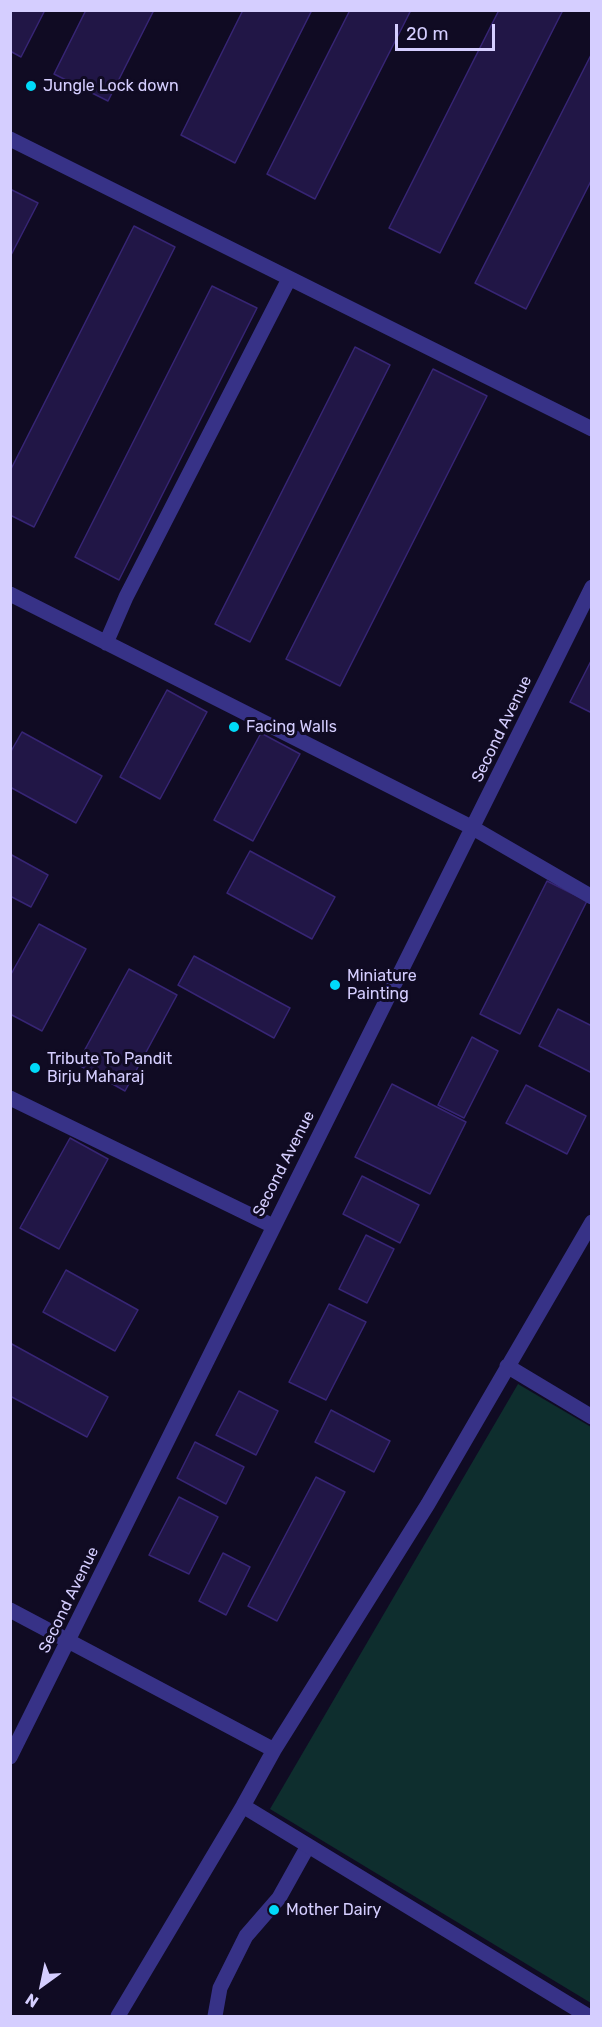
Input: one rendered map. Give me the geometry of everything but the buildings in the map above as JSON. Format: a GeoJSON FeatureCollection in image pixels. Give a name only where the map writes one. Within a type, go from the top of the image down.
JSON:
{"type":"FeatureCollection","features":[{"type":"Feature","properties":{"kind":"street"},"geometry":{"type":"LineString","coordinates":[[10,140],[591,429]]}},
{"type":"Feature","properties":{"kind":"street"},"geometry":{"type":"LineString","coordinates":[[106,643],[126,597],[289,279]]}},
{"type":"Feature","properties":{"kind":"street","name":"Second Avenue"},"geometry":{"type":"LineString","coordinates":[[10,1757],[591,587]]}},
{"type":"Feature","properties":{"kind":"street"},"geometry":{"type":"LineString","coordinates":[[10,594],[473,828],[591,897]]}},
{"type":"Feature","properties":{"kind":"street"},"geometry":{"type":"LineString","coordinates":[[10,1098],[273,1226]]}},
{"type":"Feature","properties":{"kind":"street"},"geometry":{"type":"LineString","coordinates":[[118,2016],[243,1806],[273,1750],[428,1504],[591,1222]]}},
{"type":"Feature","properties":{"kind":"street"},"geometry":{"type":"LineString","coordinates":[[507,1366],[591,1417]]}},
{"type":"Feature","properties":{"kind":"street"},"geometry":{"type":"LineString","coordinates":[[10,1610],[273,1750]]}},
{"type":"Feature","properties":{"kind":"street"},"geometry":{"type":"LineString","coordinates":[[243,1806],[588,2016]]}},
{"type":"Feature","properties":{"kind":"street"},"geometry":{"type":"LineString","coordinates":[[215,2016],[220,1988],[246,1936],[279,1898],[308,1846]]}},
{"type":"Feature","properties":{"kind":"green space"},"geometry":{"type":"Polygon","coordinates":[[[518,1384],[591,1427],[591,2003],[270,1809],[518,1384]]]}},
{"type":"Feature","properties":{"kind":"place","name":"Jungle Lock down"},"geometry":{"type":"Point","coordinates":[31,86]}},
{"type":"Feature","properties":{"kind":"place","name":"Facing Walls"},"geometry":{"type":"Point","coordinates":[234,727]}},
{"type":"Feature","properties":{"kind":"place","name":"Miniature Painting"},"geometry":{"type":"Point","coordinates":[335,985]}},
{"type":"Feature","properties":{"kind":"place","name":"Tribute To Pandit Birju Maharaj"},"geometry":{"type":"Point","coordinates":[35,1068]}},
{"type":"Feature","properties":{"kind":"place","name":"Mother Dairy"},"geometry":{"type":"Point","coordinates":[274,1910]}}]}
